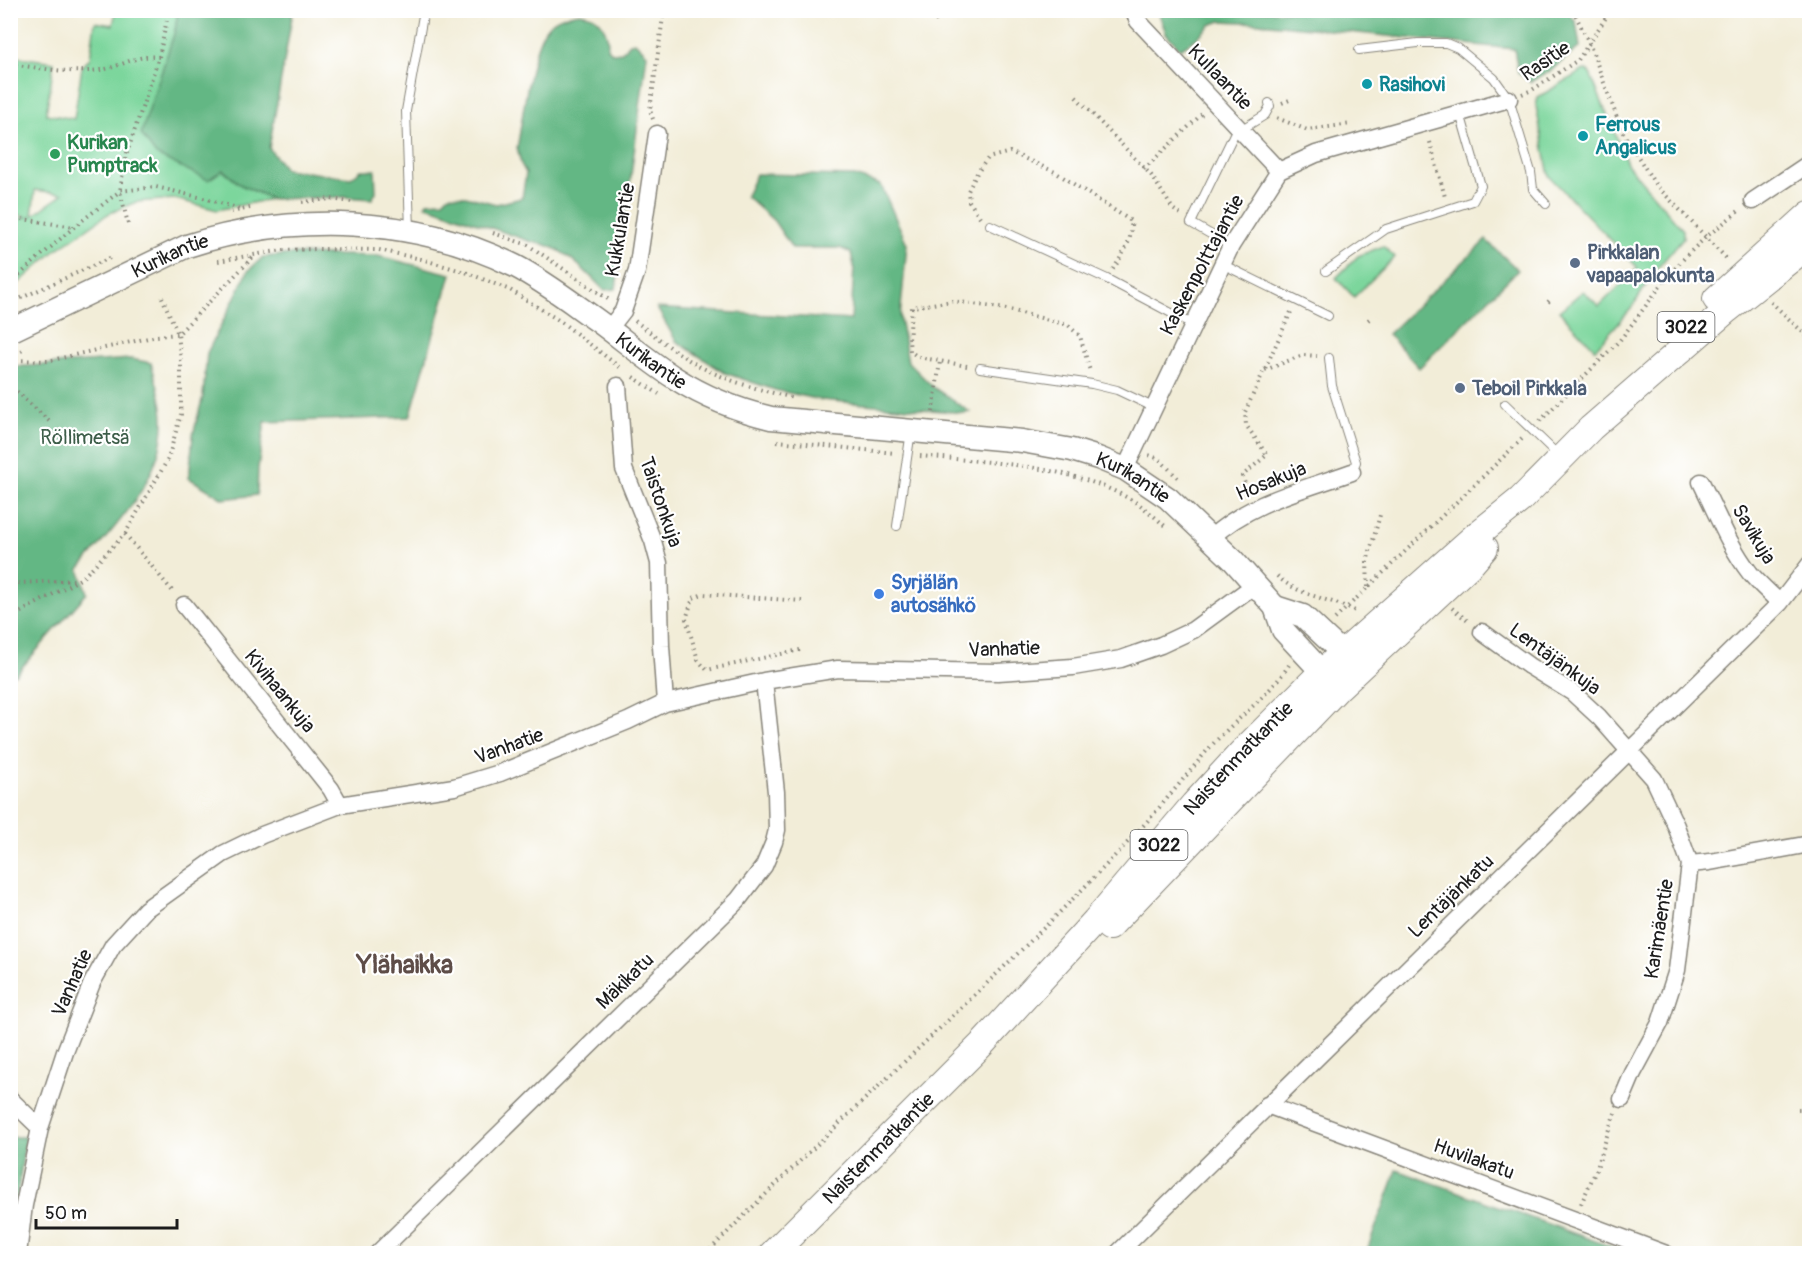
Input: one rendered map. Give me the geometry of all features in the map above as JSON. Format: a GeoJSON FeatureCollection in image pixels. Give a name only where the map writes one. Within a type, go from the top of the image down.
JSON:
{"type":"FeatureCollection","features":[{"type":"Feature","properties":{"kind":"main road","name":"Naistenmatkantie"},"geometry":{"type":"LineString","coordinates":[[772,1254],[983,1043],[1095,921],[1217,779],[1350,661],[1472,563],[1520,500],[1591,428],[1802,246],[1809,214]]}},
{"type":"Feature","properties":{"kind":"main road","name":"Kurikantie"},"geometry":{"type":"LineString","coordinates":[[10,331],[188,246],[215,237],[263,228],[302,225],[367,225],[433,236],[515,267],[554,290],[675,378],[714,399],[754,414],[771,418],[1022,441],[1063,448],[1125,469],[1168,498],[1256,584],[1275,607],[1283,630],[1330,680]]}},
{"type":"Feature","properties":{"kind":"main road"},"geometry":{"type":"LineString","coordinates":[[1275,607],[1304,616],[1350,661]]}},
{"type":"Feature","properties":{"kind":"street","name":"Kullaantie"},"geometry":{"type":"LineString","coordinates":[[1132,10],[1138,21],[1279,171]]}},
{"type":"Feature","properties":{"kind":"street"},"geometry":{"type":"LineString","coordinates":[[1279,171],[1316,154],[1509,99]]}},
{"type":"Feature","properties":{"kind":"street","name":"Kukkulantie"},"geometry":{"type":"LineString","coordinates":[[609,330],[623,311],[637,272],[657,134]]}},
{"type":"Feature","properties":{"kind":"street"},"geometry":{"type":"LineString","coordinates":[[1753,201],[1809,163]]}},
{"type":"Feature","properties":{"kind":"street","name":"Kaskenpolttajantie"},"geometry":{"type":"LineString","coordinates":[[1125,469],[1231,246],[1279,171]]}},
{"type":"Feature","properties":{"kind":"street","name":"Taistonkuja"},"geometry":{"type":"LineString","coordinates":[[618,386],[624,469],[653,541],[659,563],[665,703]]}},
{"type":"Feature","properties":{"kind":"street","name":"Hosakuja"},"geometry":{"type":"LineString","coordinates":[[1211,538],[1226,524],[1254,507],[1352,472]]}},
{"type":"Feature","properties":{"kind":"street","name":"Savikuja"},"geometry":{"type":"LineString","coordinates":[[1701,482],[1731,544],[1742,561],[1750,573],[1780,603]]}},
{"type":"Feature","properties":{"kind":"street","name":"Lentäjänkatu"},"geometry":{"type":"LineString","coordinates":[[1117,1254],[1780,603],[1809,564]]}},
{"type":"Feature","properties":{"kind":"street","name":"Vanhatie"},"geometry":{"type":"LineString","coordinates":[[18,1254],[24,1205],[40,1128],[65,1052],[92,983],[112,945],[146,909],[223,854],[262,835],[340,805],[454,787],[500,773],[628,721],[665,703],[764,681],[838,669],[998,672],[1072,667],[1121,659],[1161,645],[1193,630],[1256,584]]}},
{"type":"Feature","properties":{"kind":"street","name":"Kivihaankuja"},"geometry":{"type":"LineString","coordinates":[[184,605],[331,789],[340,805]]}},
{"type":"Feature","properties":{"kind":"street","name":"Lentäjänkuja"},"geometry":{"type":"LineString","coordinates":[[1482,632],[1529,666],[1573,693],[1629,750]]}},
{"type":"Feature","properties":{"kind":"street","name":"Mäkikatu"},"geometry":{"type":"LineString","coordinates":[[377,1254],[738,900],[764,866],[774,842],[777,813],[764,681]]}},
{"type":"Feature","properties":{"kind":"street","name":"Karimäentie"},"geometry":{"type":"LineString","coordinates":[[1622,1099],[1633,1072],[1660,1023],[1675,978],[1682,942],[1690,864],[1676,826],[1654,779],[1629,750]]}},
{"type":"Feature","properties":{"kind":"street"},"geometry":{"type":"LineString","coordinates":[[1690,864],[1809,844]]}},
{"type":"Feature","properties":{"kind":"street"},"geometry":{"type":"LineString","coordinates":[[10,1099],[40,1128]]}},
{"type":"Feature","properties":{"kind":"street","name":"Huvilakatu"},"geometry":{"type":"LineString","coordinates":[[1267,1105],[1666,1254]]}},
{"type":"Feature","properties":{"kind":"lane"},"geometry":{"type":"LineString","coordinates":[[410,231],[405,111],[424,10]]}},
{"type":"Feature","properties":{"kind":"lane"},"geometry":{"type":"LineString","coordinates":[[1359,50],[1418,43],[1446,43],[1458,48],[1494,78],[1509,99],[1531,172],[1533,189],[1546,204]]}},
{"type":"Feature","properties":{"kind":"lane"},"geometry":{"type":"LineString","coordinates":[[1231,246],[1191,223],[1234,134],[1264,115],[1270,106],[1269,103]]}},
{"type":"Feature","properties":{"kind":"lane"},"geometry":{"type":"LineString","coordinates":[[1326,271],[1386,229],[1473,201],[1481,186],[1460,113]]}},
{"type":"Feature","properties":{"kind":"lane"},"geometry":{"type":"LineString","coordinates":[[990,225],[1107,279],[1192,324]]}},
{"type":"Feature","properties":{"kind":"lane"},"geometry":{"type":"LineString","coordinates":[[1222,264],[1328,316]]}},
{"type":"Feature","properties":{"kind":"lane"},"geometry":{"type":"LineString","coordinates":[[1329,358],[1332,386],[1356,462],[1352,472]]}},
{"type":"Feature","properties":{"kind":"lane"},"geometry":{"type":"LineString","coordinates":[[980,368],[1092,384],[1117,390],[1153,407]]}},
{"type":"Feature","properties":{"kind":"lane"},"geometry":{"type":"LineString","coordinates":[[1505,404],[1560,458]]}},
{"type":"Feature","properties":{"kind":"lane"},"geometry":{"type":"LineString","coordinates":[[897,526],[911,431]]}},
{"type":"Feature","properties":{"kind":"path"},"geometry":{"type":"LineString","coordinates":[[128,224],[120,191],[125,159],[159,57],[168,10]]}},
{"type":"Feature","properties":{"kind":"path"},"geometry":{"type":"LineString","coordinates":[[650,110],[663,10]]}},
{"type":"Feature","properties":{"kind":"path"},"geometry":{"type":"LineString","coordinates":[[930,10],[938,23]]}},
{"type":"Feature","properties":{"kind":"path"},"geometry":{"type":"LineString","coordinates":[[1422,10],[1428,14],[1437,10]]}},
{"type":"Feature","properties":{"kind":"path"},"geometry":{"type":"LineString","coordinates":[[1448,10],[1449,13],[1454,10]]}},
{"type":"Feature","properties":{"kind":"path"},"geometry":{"type":"LineString","coordinates":[[1573,10],[1590,45],[1622,130],[1655,184],[1731,263]]}},
{"type":"Feature","properties":{"kind":"path","name":"Rasitie"},"geometry":{"type":"LineString","coordinates":[[1509,99],[1532,90],[1578,60],[1611,10]]}},
{"type":"Feature","properties":{"kind":"path"},"geometry":{"type":"LineString","coordinates":[[10,64],[53,70],[102,70],[146,56],[159,57]]}},
{"type":"Feature","properties":{"kind":"path"},"geometry":{"type":"LineString","coordinates":[[1076,97],[1144,169],[1173,208],[1191,223]]}},
{"type":"Feature","properties":{"kind":"path"},"geometry":{"type":"LineString","coordinates":[[1144,169],[1206,110]]}},
{"type":"Feature","properties":{"kind":"path"},"geometry":{"type":"LineString","coordinates":[[1264,115],[1274,116],[1307,130],[1354,124]]}},
{"type":"Feature","properties":{"kind":"path"},"geometry":{"type":"LineString","coordinates":[[1430,142],[1449,209]]}},
{"type":"Feature","properties":{"kind":"path"},"geometry":{"type":"LineString","coordinates":[[990,225],[978,215],[968,196],[968,191],[977,173],[988,158],[1010,152],[1055,171],[1131,221],[1132,234],[1127,247],[1107,279]]}},
{"type":"Feature","properties":{"kind":"path"},"geometry":{"type":"LineString","coordinates":[[10,283],[74,227],[120,191],[156,187],[240,209]]}},
{"type":"Feature","properties":{"kind":"path"},"geometry":{"type":"LineString","coordinates":[[1706,237],[1727,218],[1753,201]]}},
{"type":"Feature","properties":{"kind":"path"},"geometry":{"type":"LineString","coordinates":[[10,217],[74,227]]}},
{"type":"Feature","properties":{"kind":"path"},"geometry":{"type":"LineString","coordinates":[[10,360],[48,361],[157,336],[178,334],[255,255]]}},
{"type":"Feature","properties":{"kind":"path"},"geometry":{"type":"LineString","coordinates":[[10,618],[78,580],[125,534],[168,459],[181,414],[181,361],[178,334],[161,295]]}},
{"type":"Feature","properties":{"kind":"path"},"geometry":{"type":"LineString","coordinates":[[1254,507],[1242,476],[1267,455],[1246,425],[1245,412],[1297,301]]}},
{"type":"Feature","properties":{"kind":"path"},"geometry":{"type":"LineString","coordinates":[[1769,301],[1809,339]]}},
{"type":"Feature","properties":{"kind":"path"},"geometry":{"type":"LineString","coordinates":[[980,368],[918,357],[910,351],[912,307],[953,302],[1006,309],[1068,325],[1080,336],[1092,384]]}},
{"type":"Feature","properties":{"kind":"path"},"geometry":{"type":"LineString","coordinates":[[1264,370],[1303,355],[1329,358]]}},
{"type":"Feature","properties":{"kind":"path"},"geometry":{"type":"LineString","coordinates":[[933,412],[940,361]]}},
{"type":"Feature","properties":{"kind":"path"},"geometry":{"type":"LineString","coordinates":[[10,382],[13,388],[49,421]]}},
{"type":"Feature","properties":{"kind":"path"},"geometry":{"type":"LineString","coordinates":[[1368,588],[1367,562],[1380,515]]}},
{"type":"Feature","properties":{"kind":"path"},"geometry":{"type":"LineString","coordinates":[[125,534],[184,605]]}},
{"type":"Feature","properties":{"kind":"path"},"geometry":{"type":"LineString","coordinates":[[10,574],[18,583],[78,580]]}},
{"type":"Feature","properties":{"kind":"path"},"geometry":{"type":"LineString","coordinates":[[801,650],[707,670],[698,660],[686,619],[693,598],[703,594],[802,602]]}},
{"type":"Feature","properties":{"kind":"path"},"geometry":{"type":"LineString","coordinates":[[1321,633],[1347,607]]}},
{"type":"Feature","properties":{"kind":"path","name":"Lentäjänkuja"},"geometry":{"type":"LineString","coordinates":[[1451,607],[1482,632]]}},
{"type":"Feature","properties":{"kind":"path"},"geometry":{"type":"LineString","coordinates":[[706,1254],[753,1205],[937,1032],[1074,898],[1129,841],[1213,744],[1271,687],[1302,651]]}},
{"type":"Feature","properties":{"kind":"path"},"geometry":{"type":"LineString","coordinates":[[1574,1218],[1597,1168],[1610,1126],[1622,1099]]}},
{"type":"Feature","properties":{"kind":"path"},"geometry":{"type":"LineString","coordinates":[[1798,1109],[1809,1109]]}},
{"type":"Feature","properties":{"kind":"green space"},"geometry":{"type":"Polygon","coordinates":[[[116,11],[178,11],[175,31],[222,170],[241,185],[272,199],[217,210],[175,199],[136,202],[108,214],[55,251],[12,289],[11,297],[11,220],[28,217],[11,213],[11,56],[54,62],[46,114],[74,119],[82,67],[90,58],[95,22],[113,25],[116,11]],[[35,190],[32,216],[63,194],[35,190]]]}},
{"type":"Feature","properties":{"kind":"green space"},"geometry":{"type":"Polygon","coordinates":[[[178,11],[293,11],[269,148],[285,169],[351,178],[361,170],[375,170],[376,192],[372,199],[344,197],[272,199],[241,185],[223,170],[208,180],[156,155],[141,134],[175,31],[178,11]]]}},
{"type":"Feature","properties":{"kind":"green space"},"geometry":{"type":"Polygon","coordinates":[[[1158,11],[1567,11],[1576,22],[1580,47],[1550,71],[1530,82],[1518,72],[1514,49],[1260,23],[1221,21],[1210,25],[1196,39],[1180,49],[1166,33],[1158,11]]]}},
{"type":"Feature","properties":{"kind":"green space"},"geometry":{"type":"Polygon","coordinates":[[[580,13],[593,16],[601,23],[607,35],[607,48],[613,53],[622,52],[630,43],[635,42],[647,54],[616,289],[604,290],[572,259],[553,248],[425,205],[427,202],[443,201],[449,195],[466,196],[496,204],[522,198],[526,173],[517,148],[536,51],[541,37],[550,24],[562,17],[580,13]]]}},
{"type":"Feature","properties":{"kind":"green space"},"geometry":{"type":"Polygon","coordinates":[[[1584,70],[1589,71],[1628,165],[1683,230],[1683,238],[1656,270],[1631,309],[1595,349],[1559,311],[1583,291],[1599,306],[1638,268],[1549,176],[1536,106],[1538,97],[1584,70]]]}},
{"type":"Feature","properties":{"kind":"green space"},"geometry":{"type":"Polygon","coordinates":[[[756,174],[855,176],[881,185],[907,244],[900,318],[908,362],[933,387],[970,412],[821,400],[775,390],[725,373],[676,341],[657,308],[851,320],[854,266],[851,253],[840,248],[792,248],[774,221],[746,196],[756,174]]]}},
{"type":"Feature","properties":{"kind":"green space"},"geometry":{"type":"Polygon","coordinates":[[[1486,240],[1518,270],[1419,368],[1388,334],[1486,240]]]}},
{"type":"Feature","properties":{"kind":"green space"},"geometry":{"type":"Polygon","coordinates":[[[1383,246],[1395,257],[1354,297],[1336,278],[1358,256],[1383,246]]]}},
{"type":"Feature","properties":{"kind":"green space"},"geometry":{"type":"Polygon","coordinates":[[[295,254],[378,256],[451,274],[410,417],[265,422],[258,468],[257,495],[223,499],[189,478],[193,435],[203,396],[207,353],[248,271],[263,257],[295,254]]]}},
{"type":"Feature","properties":{"kind":"green space","name":"Röllimetsä"},"geometry":{"type":"Polygon","coordinates":[[[131,359],[151,363],[159,391],[163,421],[161,442],[155,463],[134,501],[79,569],[87,593],[16,674],[11,676],[11,367],[131,359]]]}},
{"type":"Feature","properties":{"kind":"green space"},"geometry":{"type":"Polygon","coordinates":[[[10,1137],[26,1137],[11,1236],[10,1137]]]}},
{"type":"Feature","properties":{"kind":"green space"},"geometry":{"type":"Polygon","coordinates":[[[1397,1170],[1629,1253],[1366,1253],[1397,1170]]]}},
{"type":"Feature","properties":{"kind":"place","name":"Rasihovi"},"geometry":{"type":"Point","coordinates":[1367,84]}},
{"type":"Feature","properties":{"kind":"place","name":"Ferrous Angalicus"},"geometry":{"type":"Point","coordinates":[1583,136]}},
{"type":"Feature","properties":{"kind":"place","name":"Kurikan Pumptrack"},"geometry":{"type":"Point","coordinates":[55,154]}},
{"type":"Feature","properties":{"kind":"place","name":"Pirkkalan vapaapalokunta"},"geometry":{"type":"Point","coordinates":[1575,263]}},
{"type":"Feature","properties":{"kind":"place","name":"Teboil Pirkkala"},"geometry":{"type":"Point","coordinates":[1460,388]}},
{"type":"Feature","properties":{"kind":"place","name":"Syrjälän autosähkö"},"geometry":{"type":"Point","coordinates":[879,594]}},
{"type":"Feature","properties":{"kind":"district","name":"Ylähaikka"},"geometry":{"type":"Point","coordinates":[405,965]}}]}
